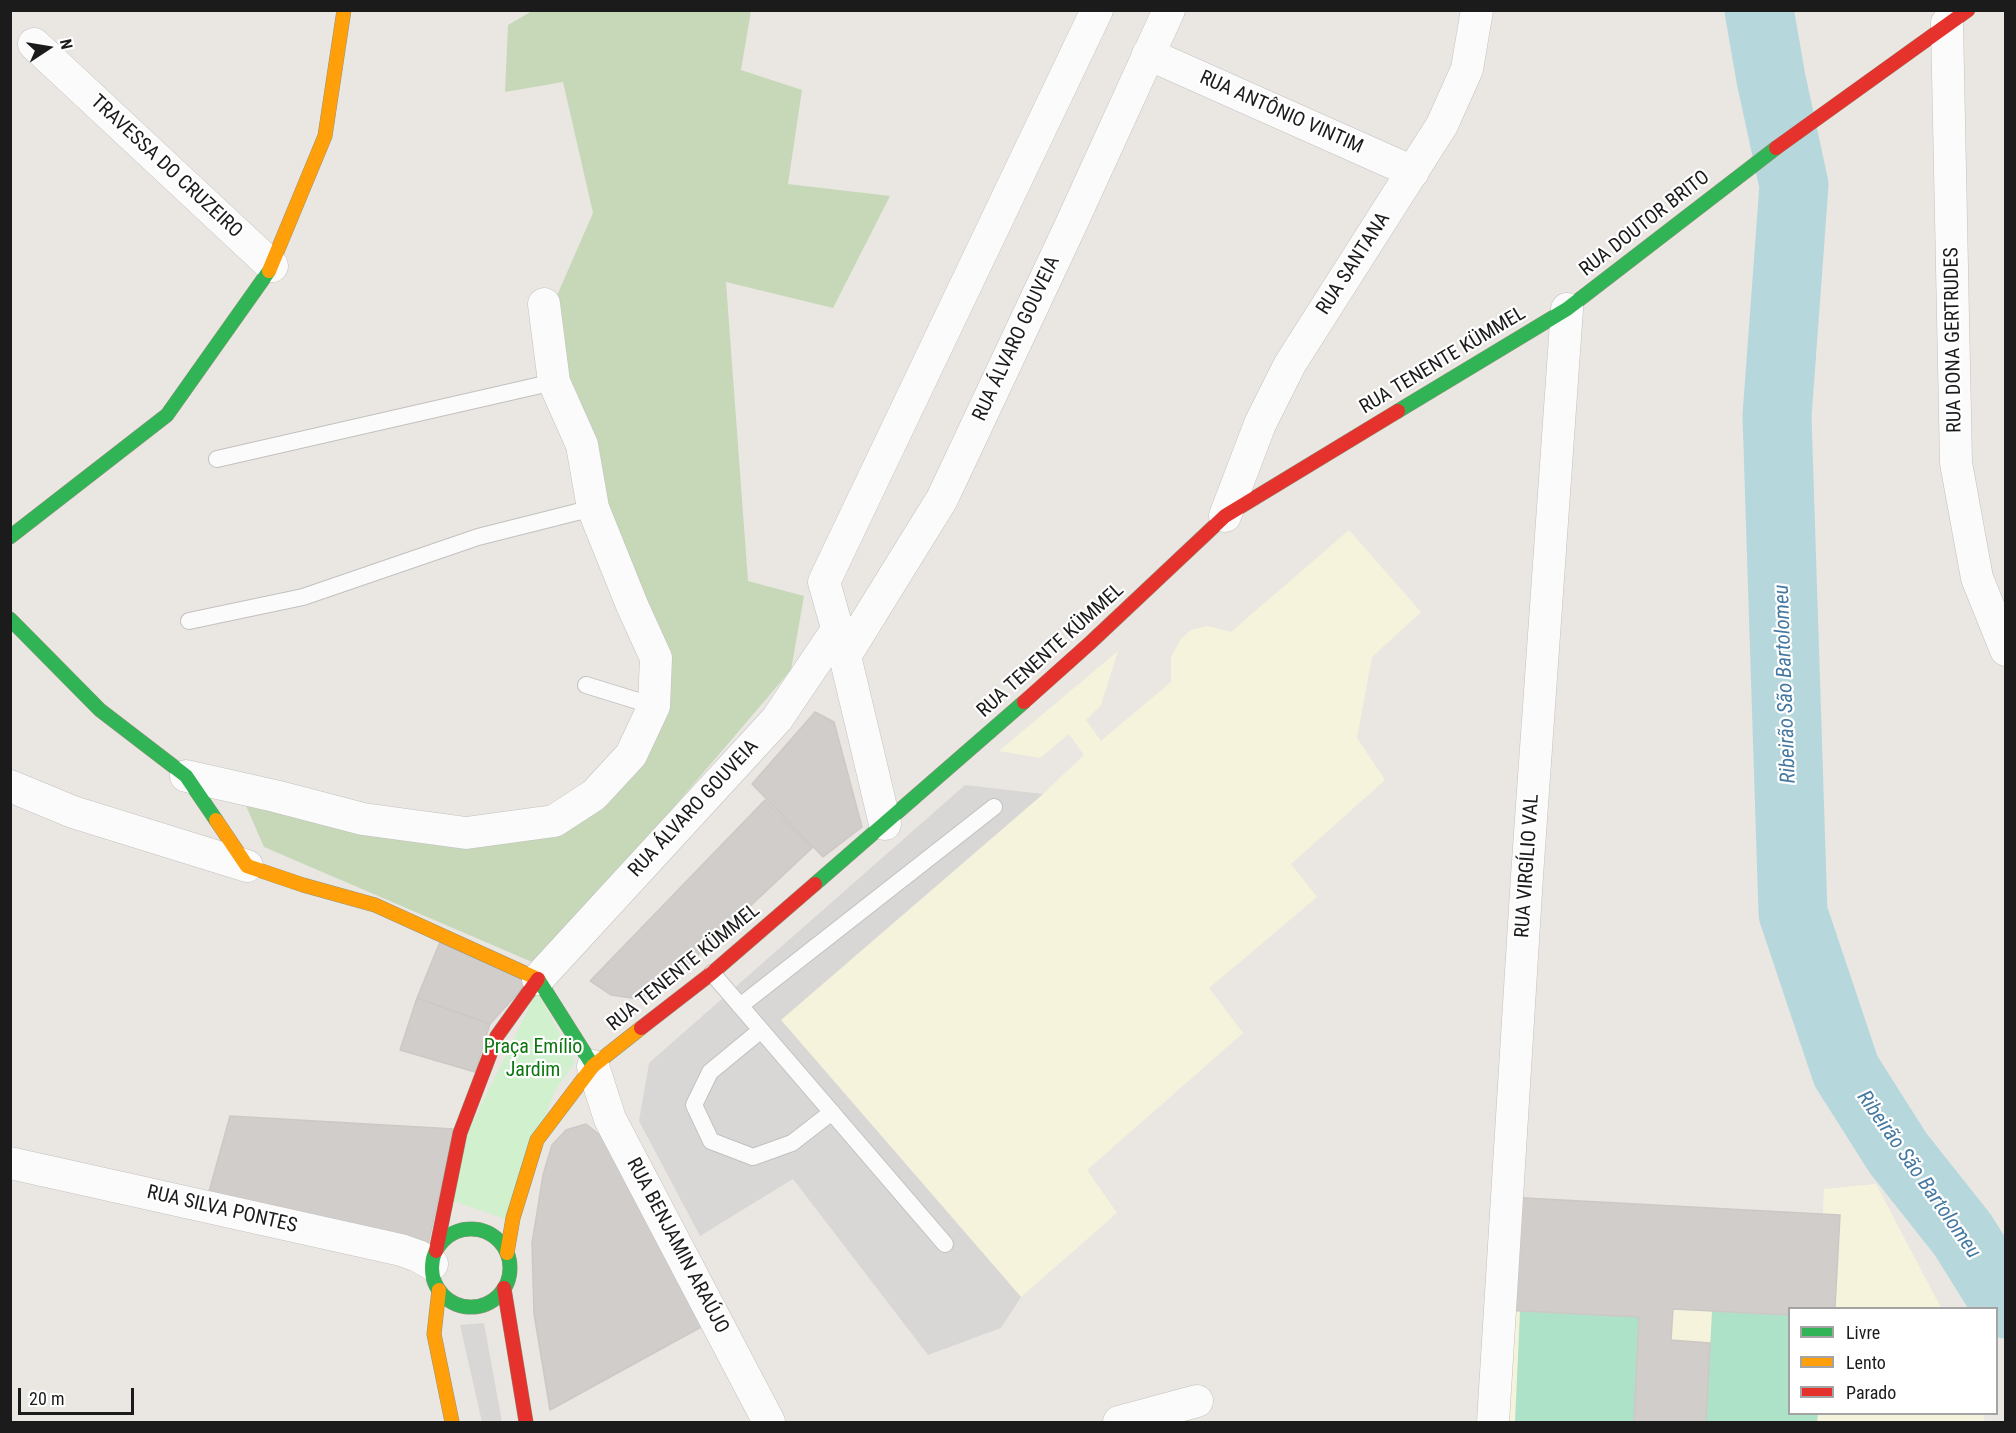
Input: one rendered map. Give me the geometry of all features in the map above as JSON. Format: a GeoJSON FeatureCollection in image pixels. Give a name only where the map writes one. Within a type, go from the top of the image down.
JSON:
{"type":"FeatureCollection","features":[{"type":"Feature","properties":{"kind":"street"},"geometry":{"type":"LineString","coordinates":[[10,537],[167,415],[272,266],[325,136],[344,10]]}},
{"type":"Feature","properties":{"kind":"street"},"geometry":{"type":"LineString","coordinates":[[885,824],[824,582],[1097,10]]}},
{"type":"Feature","properties":{"kind":"street","name":"RUA ÁLVARO GOUVEIA"},"geometry":{"type":"LineString","coordinates":[[538,979],[777,719],[841,643],[942,499],[1169,10]]}},
{"type":"Feature","properties":{"kind":"street","name":"RUA SANTANA"},"geometry":{"type":"LineString","coordinates":[[1225,516],[1260,424],[1290,364],[1442,125],[1467,69],[1477,10]]}},
{"type":"Feature","properties":{"kind":"street","name":"RUA DOUTOR BRITO"},"geometry":{"type":"LineString","coordinates":[[1567,309],[1747,169],[1958,17]]}},
{"type":"Feature","properties":{"kind":"street","name":"RUA DONA GERTRUDES"},"geometry":{"type":"LineString","coordinates":[[1958,17],[1956,463],[1977,578],[2006,650]]}},
{"type":"Feature","properties":{"kind":"street","name":"TRAVESSA DO CRUZEIRO"},"geometry":{"type":"LineString","coordinates":[[34,44],[272,266]]}},
{"type":"Feature","properties":{"kind":"street","name":"RUA ANTÔNIO VINTIM"},"geometry":{"type":"LineString","coordinates":[[1148,54],[1413,172]]}},
{"type":"Feature","properties":{"kind":"street"},"geometry":{"type":"LineString","coordinates":[[186,776],[363,819],[466,833],[554,821],[594,795],[631,755],[654,706],[656,658],[593,508],[582,445],[554,382],[544,304]]}},
{"type":"Feature","properties":{"kind":"street","name":"RUA TENENTE KÜMMEL"},"geometry":{"type":"LineString","coordinates":[[507,1253],[513,1218],[537,1140],[593,1066],[712,973],[885,824],[1090,643],[1225,516],[1567,309]]}},
{"type":"Feature","properties":{"kind":"street","name":"RUA VIRGÍLIO VAL"},"geometry":{"type":"LineString","coordinates":[[1493,1422],[1527,876],[1567,309]]}},
{"type":"Feature","properties":{"kind":"street"},"geometry":{"type":"LineString","coordinates":[[10,619],[100,710],[186,776],[247,866]]}},
{"type":"Feature","properties":{"kind":"street"},"geometry":{"type":"LineString","coordinates":[[10,786],[73,812],[303,885],[375,904],[538,979],[593,1066]]}},
{"type":"Feature","properties":{"kind":"street"},"geometry":{"type":"LineString","coordinates":[[452,1422],[434,1334],[435,1269],[460,1133],[497,1036],[538,979]]}},
{"type":"Feature","properties":{"kind":"street","name":"RUA BENJAMIN ARAÚJO"},"geometry":{"type":"LineString","coordinates":[[593,1066],[610,1119],[769,1422]]}},
{"type":"Feature","properties":{"kind":"street","name":"RUA SILVA PONTES"},"geometry":{"type":"LineString","coordinates":[[10,1163],[401,1250],[418,1256],[435,1269]]}},
{"type":"Feature","properties":{"kind":"street"},"geometry":{"type":"LineString","coordinates":[[466,1229],[480,1230],[491,1234],[501,1242],[507,1253],[509,1277],[496,1298],[474,1307],[460,1305],[448,1299],[435,1269],[443,1240],[466,1229]]}},
{"type":"Feature","properties":{"kind":"street"},"geometry":{"type":"LineString","coordinates":[[504,1288],[526,1422]]}},
{"type":"Feature","properties":{"kind":"street"},"geometry":{"type":"LineString","coordinates":[[1119,1422],[1197,1401]]}},
{"type":"Feature","properties":{"kind":"lane"},"geometry":{"type":"LineString","coordinates":[[217,459],[554,382]]}},
{"type":"Feature","properties":{"kind":"lane"},"geometry":{"type":"LineString","coordinates":[[189,621],[303,597],[478,537],[593,508]]}},
{"type":"Feature","properties":{"kind":"lane"},"geometry":{"type":"LineString","coordinates":[[586,685],[654,706]]}},
{"type":"Feature","properties":{"kind":"lane"},"geometry":{"type":"LineString","coordinates":[[740,1006],[994,807]]}},
{"type":"Feature","properties":{"kind":"lane"},"geometry":{"type":"LineString","coordinates":[[712,973],[945,1244]]}},
{"type":"Feature","properties":{"kind":"lane"},"geometry":{"type":"LineString","coordinates":[[761,1030],[710,1072],[694,1105],[711,1141],[753,1157],[792,1143],[832,1112]]}},
{"type":"Feature","properties":{"kind":"shaded area"},"geometry":{"type":"Polygon","coordinates":[[[1349,530],[1421,612],[1372,657],[1357,738],[1385,780],[1291,864],[1317,897],[1209,988],[1243,1033],[1087,1170],[1117,1213],[1021,1297],[781,1020],[1043,794],[1084,755],[1069,734],[1040,758],[999,751],[1118,651],[1101,705],[1086,720],[1101,741],[1171,682],[1171,657],[1181,639],[1191,630],[1207,626],[1231,632],[1349,530]]]}},
{"type":"Feature","properties":{"kind":"shaded area"},"geometry":{"type":"Polygon","coordinates":[[[965,785],[1043,794],[781,1020],[1021,1297],[1001,1328],[928,1355],[793,1179],[700,1236],[639,1121],[649,1063],[965,785]]]}},
{"type":"Feature","properties":{"kind":"shaded area"},"geometry":{"type":"Polygon","coordinates":[[[1876,1184],[1940,1307],[1788,1307],[1788,1415],[1983,1415],[1985,1422],[1497,1422],[1507,1197],[1823,1215],[1824,1189],[1876,1184]]]}},
{"type":"Feature","properties":{"kind":"shaded area"},"geometry":{"type":"Polygon","coordinates":[[[484,1323],[502,1422],[482,1422],[460,1325],[484,1323]]]}},
{"type":"Feature","properties":{"kind":"green space"},"geometry":{"type":"Polygon","coordinates":[[[532,11],[751,11],[741,70],[802,90],[788,184],[890,196],[833,308],[726,282],[748,581],[804,596],[791,670],[539,965],[264,847],[243,799],[556,829],[662,713],[567,380],[555,300],[593,213],[563,82],[505,92],[508,25],[532,11]]]}},
{"type":"Feature","properties":{"kind":"green space","name":"Praça Emílio Jardim"},"geometry":{"type":"Polygon","coordinates":[[[537,991],[575,1062],[555,1091],[506,1219],[453,1201],[467,1134],[537,991]]]}},
{"type":"Feature","properties":{"kind":"green space"},"geometry":{"type":"Polygon","coordinates":[[[1520,1311],[1639,1317],[1634,1422],[1515,1422],[1520,1311]]]}},
{"type":"Feature","properties":{"kind":"green space"},"geometry":{"type":"Polygon","coordinates":[[[1712,1311],[1788,1315],[1788,1415],[1818,1415],[1817,1422],[1706,1422],[1712,1311]]]}},
{"type":"Feature","properties":{"kind":"building"},"geometry":{"type":"Polygon","coordinates":[[[815,712],[834,722],[862,827],[823,857],[752,784],[815,712]]]}},
{"type":"Feature","properties":{"kind":"building"},"geometry":{"type":"Polygon","coordinates":[[[765,800],[812,848],[662,989],[639,999],[611,995],[590,981],[765,800]]]}},
{"type":"Feature","properties":{"kind":"building"},"geometry":{"type":"Polygon","coordinates":[[[442,937],[528,982],[490,1024],[417,998],[442,937]]]}},
{"type":"Feature","properties":{"kind":"building"},"geometry":{"type":"Polygon","coordinates":[[[417,998],[490,1024],[475,1072],[400,1050],[417,998]]]}},
{"type":"Feature","properties":{"kind":"building"},"geometry":{"type":"Polygon","coordinates":[[[230,1116],[454,1129],[428,1244],[207,1199],[230,1116]]]}},
{"type":"Feature","properties":{"kind":"building"},"geometry":{"type":"Polygon","coordinates":[[[586,1124],[601,1136],[616,1161],[703,1326],[550,1410],[534,1314],[532,1243],[543,1175],[552,1145],[566,1130],[586,1124]]]}},
{"type":"Feature","properties":{"kind":"building"},"geometry":{"type":"Polygon","coordinates":[[[1507,1197],[1840,1215],[1835,1307],[1788,1307],[1788,1315],[1673,1309],[1671,1340],[1710,1343],[1706,1422],[1634,1422],[1639,1317],[1503,1310],[1507,1197]]]}},
{"type":"Feature","properties":{"kind":"waterway","name":"Ribeirão São Bartolomeu"},"geometry":{"type":"LineString","coordinates":[[1759,10],[1794,185],[1777,416],[1793,913],[1846,1071],[1898,1153],[1963,1235],[2006,1304]]}},
{"type":"Feature","properties":{"kind":"traffic: fast"},"geometry":{"type":"LineString","coordinates":[[1398,411],[1567,309],[1776,148]]}},
{"type":"Feature","properties":{"kind":"traffic: fast"},"geometry":{"type":"LineString","coordinates":[[10,537],[167,415],[269,271]]}},
{"type":"Feature","properties":{"kind":"traffic: fast"},"geometry":{"type":"LineString","coordinates":[[10,619],[100,710],[186,776],[216,820]]}},
{"type":"Feature","properties":{"kind":"traffic: fast"},"geometry":{"type":"LineString","coordinates":[[815,884],[1024,702]]}},
{"type":"Feature","properties":{"kind":"traffic: fast"},"geometry":{"type":"LineString","coordinates":[[538,979],[593,1066]]}},
{"type":"Feature","properties":{"kind":"traffic: fast"},"geometry":{"type":"LineString","coordinates":[[471,1229],[486,1232],[498,1241],[507,1253],[510,1268],[507,1283],[498,1295],[486,1304],[471,1307],[456,1304],[444,1295],[435,1283],[432,1268],[435,1253],[444,1241],[456,1232],[471,1229]]}},
{"type":"Feature","properties":{"kind":"traffic: slow"},"geometry":{"type":"LineString","coordinates":[[269,271],[325,136],[344,10]]}},
{"type":"Feature","properties":{"kind":"traffic: slow"},"geometry":{"type":"LineString","coordinates":[[216,820],[247,866],[303,885],[375,905],[538,979]]}},
{"type":"Feature","properties":{"kind":"traffic: slow"},"geometry":{"type":"LineString","coordinates":[[507,1253],[513,1218],[537,1140],[593,1066],[641,1028]]}},
{"type":"Feature","properties":{"kind":"traffic: slow"},"geometry":{"type":"LineString","coordinates":[[439,1290],[434,1334],[452,1422]]}},
{"type":"Feature","properties":{"kind":"traffic: jam"},"geometry":{"type":"LineString","coordinates":[[1776,148],[1968,10]]}},
{"type":"Feature","properties":{"kind":"traffic: jam"},"geometry":{"type":"LineString","coordinates":[[1024,702],[1225,516],[1398,411]]}},
{"type":"Feature","properties":{"kind":"traffic: jam"},"geometry":{"type":"LineString","coordinates":[[641,1028],[712,973],[815,884]]}},
{"type":"Feature","properties":{"kind":"traffic: jam"},"geometry":{"type":"LineString","coordinates":[[436,1251],[460,1133],[497,1036],[538,979]]}},
{"type":"Feature","properties":{"kind":"traffic: jam"},"geometry":{"type":"LineString","coordinates":[[504,1288],[526,1422]]}}]}
